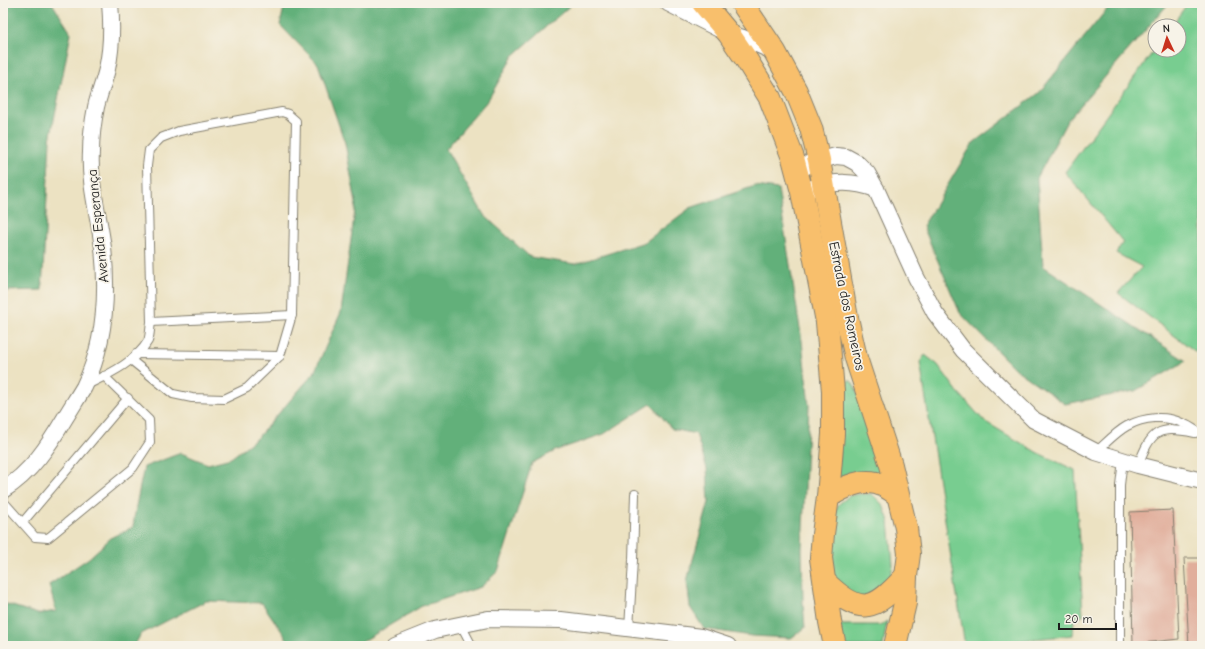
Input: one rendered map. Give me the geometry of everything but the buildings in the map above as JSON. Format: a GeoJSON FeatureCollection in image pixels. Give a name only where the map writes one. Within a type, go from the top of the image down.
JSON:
{"type":"FeatureCollection","features":[{"type":"Feature","properties":{"kind":"main road","name":"Estrada dos Romeiros"},"geometry":{"type":"LineString","coordinates":[[703,3],[730,34],[770,98],[786,137],[799,182],[827,322],[833,391],[828,497],[821,558],[835,646]]}},
{"type":"Feature","properties":{"kind":"main road","name":"Estrada dos Romeiros"},"geometry":{"type":"LineString","coordinates":[[742,3],[775,52],[796,91],[810,128],[819,160],[847,318],[856,358],[891,465],[906,528],[909,554],[906,576],[905,603],[895,646]]}},
{"type":"Feature","properties":{"kind":"main road"},"geometry":{"type":"LineString","coordinates":[[828,497],[844,487],[872,482],[897,494]]}},
{"type":"Feature","properties":{"kind":"main road"},"geometry":{"type":"LineString","coordinates":[[825,582],[838,595],[849,603],[859,606],[868,606],[891,592],[906,576]]}},
{"type":"Feature","properties":{"kind":"street","name":"Avenida Esperança"},"geometry":{"type":"LineString","coordinates":[[3,490],[14,484],[39,458],[84,386],[98,346],[104,314],[105,292],[103,249],[92,181],[91,154],[92,127],[107,69],[111,41],[112,20],[110,3]]}},
{"type":"Feature","properties":{"kind":"street"},"geometry":{"type":"LineString","coordinates":[[668,3],[730,34],[775,52]]}},
{"type":"Feature","properties":{"kind":"street"},"geometry":{"type":"LineString","coordinates":[[876,189],[850,183],[823,185],[799,182],[810,163],[836,156],[846,157],[857,163],[867,173],[876,189],[916,278],[935,314],[963,350],[1034,420],[1096,452],[1130,463],[1202,481]]}},
{"type":"Feature","properties":{"kind":"street"},"geometry":{"type":"LineString","coordinates":[[396,646],[435,630],[488,619],[561,620],[701,638],[728,646]]}},
{"type":"Feature","properties":{"kind":"lane"},"geometry":{"type":"LineString","coordinates":[[84,386],[104,376],[134,357],[148,341],[151,322],[147,166],[149,150],[161,138],[179,131],[282,112],[288,114],[296,121],[292,315],[280,356],[247,388],[224,399],[192,398],[173,394],[134,357]]}},
{"type":"Feature","properties":{"kind":"lane"},"geometry":{"type":"LineString","coordinates":[[151,322],[292,315]]}},
{"type":"Feature","properties":{"kind":"lane"},"geometry":{"type":"LineString","coordinates":[[134,357],[280,356]]}},
{"type":"Feature","properties":{"kind":"lane"},"geometry":{"type":"LineString","coordinates":[[3,501],[35,537],[48,538],[133,468],[150,442],[149,420],[104,376]]}},
{"type":"Feature","properties":{"kind":"lane"},"geometry":{"type":"LineString","coordinates":[[23,522],[128,398]]}},
{"type":"Feature","properties":{"kind":"lane"},"geometry":{"type":"LineString","coordinates":[[1096,452],[1127,426],[1154,418],[1182,422],[1202,434]]}},
{"type":"Feature","properties":{"kind":"lane"},"geometry":{"type":"LineString","coordinates":[[1120,646],[1120,485],[1130,463],[1149,440],[1156,434],[1176,429],[1202,434]]}},
{"type":"Feature","properties":{"kind":"lane"},"geometry":{"type":"LineString","coordinates":[[629,629],[635,494]]}},
{"type":"Feature","properties":{"kind":"lane"},"geometry":{"type":"LineString","coordinates":[[461,625],[472,646]]}},
{"type":"Feature","properties":{"kind":"green space"},"geometry":{"type":"Polygon","coordinates":[[[3,3],[52,3],[71,33],[50,140],[42,290],[3,291],[3,3]]]}},
{"type":"Feature","properties":{"kind":"green space"},"geometry":{"type":"Polygon","coordinates":[[[285,3],[573,3],[513,56],[488,100],[446,149],[484,215],[530,257],[575,264],[645,242],[690,208],[755,186],[778,189],[802,341],[809,406],[802,549],[805,628],[791,638],[752,636],[704,629],[690,607],[687,581],[709,502],[707,469],[696,434],[672,429],[651,404],[604,434],[557,450],[532,463],[498,571],[481,587],[422,606],[355,646],[292,646],[262,603],[206,601],[141,634],[134,646],[3,646],[3,603],[38,614],[56,611],[49,585],[89,558],[112,537],[133,527],[144,467],[181,453],[208,464],[231,458],[258,437],[314,373],[341,312],[356,203],[345,143],[318,64],[280,25],[285,3]]]}},
{"type":"Feature","properties":{"kind":"green space"},"geometry":{"type":"Polygon","coordinates":[[[1112,3],[1169,3],[1156,18],[1147,18],[1147,28],[1067,121],[1037,178],[1043,266],[1186,361],[1135,391],[1065,404],[1014,368],[960,313],[923,226],[973,143],[1039,93],[1112,3]]]}},
{"type":"Feature","properties":{"kind":"green space"},"geometry":{"type":"Polygon","coordinates":[[[1188,3],[1202,3],[1202,353],[1200,355],[1118,293],[1142,267],[1116,253],[1123,242],[1065,172],[1148,58],[1187,58],[1187,18],[1177,18],[1188,3]]]}},
{"type":"Feature","properties":{"kind":"green space"},"geometry":{"type":"Polygon","coordinates":[[[925,355],[938,365],[957,391],[984,421],[1038,453],[1075,470],[1083,616],[1074,617],[1073,635],[965,646],[920,362],[925,355]]]}},
{"type":"Feature","properties":{"kind":"green space"},"geometry":{"type":"Polygon","coordinates":[[[847,381],[851,381],[855,387],[885,475],[836,483],[845,383],[847,381]]]}},
{"type":"Feature","properties":{"kind":"green space"},"geometry":{"type":"Polygon","coordinates":[[[872,494],[883,505],[889,521],[893,565],[889,584],[856,601],[833,576],[829,544],[833,513],[839,504],[849,496],[872,494]]]}},
{"type":"Feature","properties":{"kind":"green space"},"geometry":{"type":"Polygon","coordinates":[[[887,621],[883,646],[843,646],[839,625],[881,625],[887,621]]]}}]}
